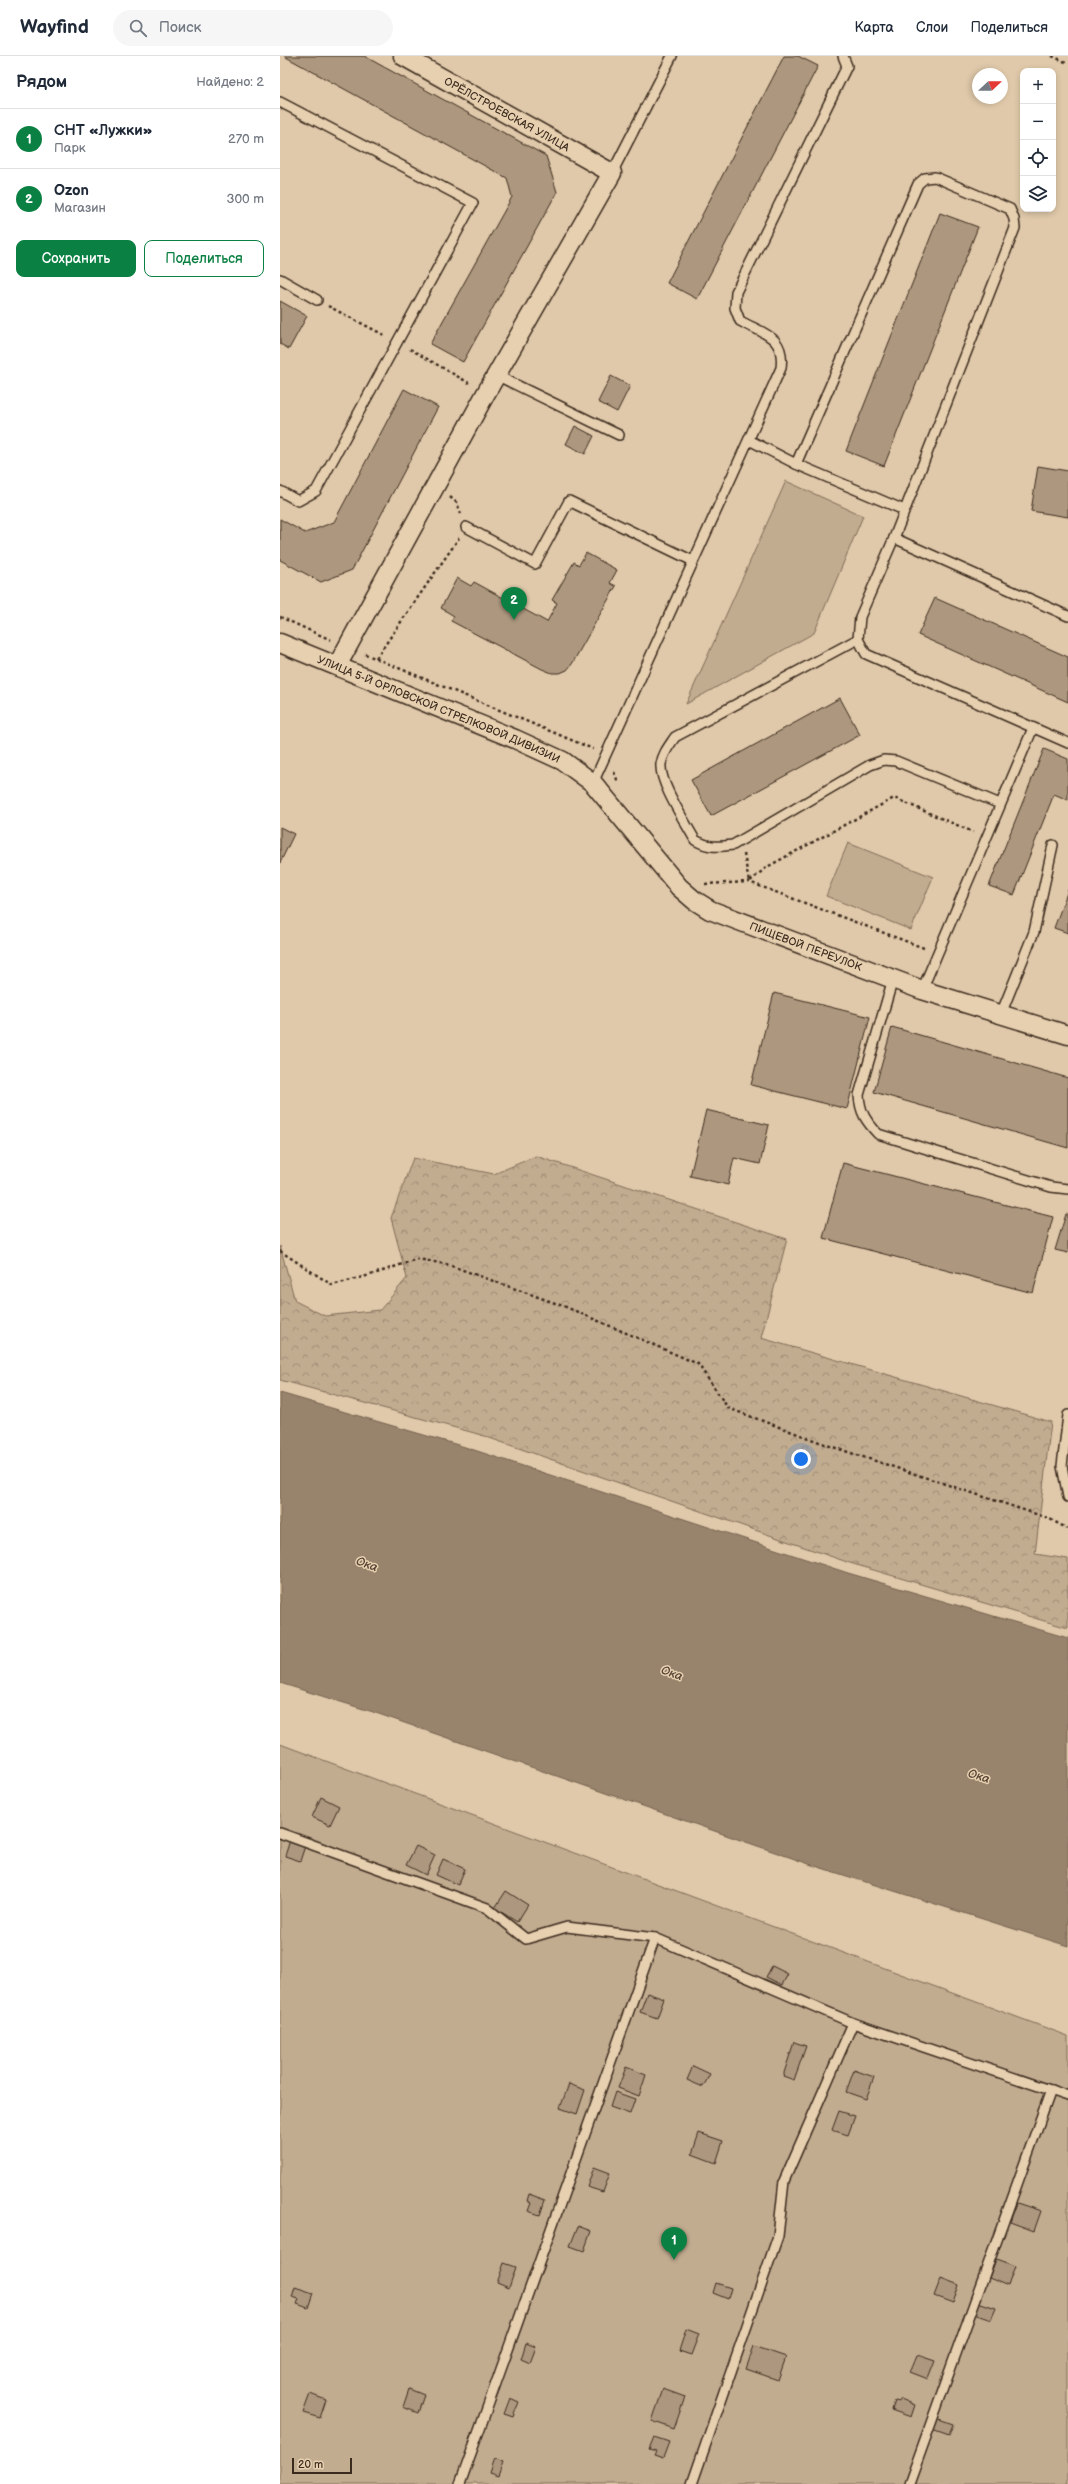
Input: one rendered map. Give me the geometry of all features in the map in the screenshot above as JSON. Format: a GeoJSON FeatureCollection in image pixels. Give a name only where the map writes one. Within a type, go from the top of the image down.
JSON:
{"type":"FeatureCollection","features":[{"type":"Feature","properties":{"kind":"street","name":"ОРЁЛСТРОЕВСКАЯ УЛИЦА"},"geometry":{"type":"LineString","coordinates":[[403,56],[612,173]]}},
{"type":"Feature","properties":{"kind":"street"},"geometry":{"type":"LineString","coordinates":[[337,666],[496,375],[612,173]]}},
{"type":"Feature","properties":{"kind":"street","name":"УЛИЦА 5-Й ОРЛОВСКОЙ СТРЕЛКОВОЙ ДИВИЗИИ"},"geometry":{"type":"LineString","coordinates":[[280,643],[515,738],[563,761],[593,783]]}},
{"type":"Feature","properties":{"kind":"street","name":"ПИЩЕВОЙ ПЕРЕУЛОК"},"geometry":{"type":"LineString","coordinates":[[593,783],[679,887],[694,900],[710,910],[922,990],[1068,1035]]}},
{"type":"Feature","properties":{"kind":"lane"},"geometry":{"type":"LineString","coordinates":[[612,173],[672,56]]}},
{"type":"Feature","properties":{"kind":"lane"},"geometry":{"type":"LineString","coordinates":[[593,783],[781,368],[783,353],[778,342],[740,321],[735,308],[736,292],[847,66],[843,56]]}},
{"type":"Feature","properties":{"kind":"lane"},"geometry":{"type":"LineString","coordinates":[[280,102],[473,203],[316,491],[298,501],[280,492]]}},
{"type":"Feature","properties":{"kind":"lane"},"geometry":{"type":"LineString","coordinates":[[796,464],[918,184],[926,178],[935,177],[997,202],[1010,209],[1014,219],[1015,228],[894,538],[860,617],[858,639],[866,654],[1068,743]]}},
{"type":"Feature","properties":{"kind":"lane"},"geometry":{"type":"LineString","coordinates":[[280,279],[317,300]]}},
{"type":"Feature","properties":{"kind":"lane"},"geometry":{"type":"LineString","coordinates":[[496,375],[619,436]]}},
{"type":"Feature","properties":{"kind":"lane"},"geometry":{"type":"LineString","coordinates":[[749,440],[796,464],[904,510]]}},
{"type":"Feature","properties":{"kind":"lane"},"geometry":{"type":"LineString","coordinates":[[466,527],[535,564],[569,501],[693,561]]}},
{"type":"Feature","properties":{"kind":"lane"},"geometry":{"type":"LineString","coordinates":[[894,538],[1068,616]]}},
{"type":"Feature","properties":{"kind":"lane"},"geometry":{"type":"LineString","coordinates":[[858,639],[675,737],[665,750],[661,765],[662,777],[695,840],[705,846],[717,847],[733,844],[870,765],[884,760],[896,761],[1000,804]]}},
{"type":"Feature","properties":{"kind":"lane"},"geometry":{"type":"LineString","coordinates":[[922,990],[1033,728]]}},
{"type":"Feature","properties":{"kind":"lane"},"geometry":{"type":"LineString","coordinates":[[1001,1014],[1034,932],[1053,845]]}},
{"type":"Feature","properties":{"kind":"lane"},"geometry":{"type":"LineString","coordinates":[[893,979],[859,1095],[860,1108],[865,1120],[878,1134],[1051,1187],[1068,1189]]}},
{"type":"Feature","properties":{"kind":"lane"},"geometry":{"type":"LineString","coordinates":[[1068,1415],[1062,1466],[1068,1497]]}},
{"type":"Feature","properties":{"kind":"lane"},"geometry":{"type":"LineString","coordinates":[[280,1833],[487,1908],[526,1939],[567,1927],[655,1938],[853,2024],[1068,2096]]}},
{"type":"Feature","properties":{"kind":"lane"},"geometry":{"type":"LineString","coordinates":[[460,2484],[655,1938]]}},
{"type":"Feature","properties":{"kind":"lane"},"geometry":{"type":"LineString","coordinates":[[692,2484],[778,2236],[784,2181],[853,2024]]}},
{"type":"Feature","properties":{"kind":"lane"},"geometry":{"type":"LineString","coordinates":[[909,2484],[1051,2090]]}},
{"type":"Feature","properties":{"kind":"path"},"geometry":{"type":"LineString","coordinates":[[1052,56],[1068,63]]}},
{"type":"Feature","properties":{"kind":"path"},"geometry":{"type":"LineString","coordinates":[[376,658],[466,527]]}},
{"type":"Feature","properties":{"kind":"path"},"geometry":{"type":"LineString","coordinates":[[742,840],[749,882],[767,867],[894,798],[986,838]]}},
{"type":"Feature","properties":{"kind":"path"},"geometry":{"type":"LineString","coordinates":[[280,1251],[332,1285],[374,1274],[417,1259],[446,1264],[566,1307],[698,1364],[728,1408],[830,1446],[1048,1518],[1068,1529]]}},
{"type":"Feature","properties":{"kind":"green space"},"geometry":{"type":"Polygon","coordinates":[[[786,481],[863,516],[814,633],[686,704],[786,481]]]}},
{"type":"Feature","properties":{"kind":"green space"},"geometry":{"type":"Polygon","coordinates":[[[848,843],[933,877],[911,930],[826,896],[848,843]]]}},
{"type":"Feature","properties":{"kind":"green space"},"geometry":{"type":"Polygon","coordinates":[[[536,1156],[787,1239],[761,1338],[1051,1422],[1035,1554],[1068,1559],[1068,1628],[850,1563],[478,1434],[280,1380],[280,1246],[295,1301],[325,1316],[380,1310],[407,1278],[391,1218],[413,1158],[494,1174],[536,1156]]]}},
{"type":"Feature","properties":{"kind":"green space"},"geometry":{"type":"Polygon","coordinates":[[[280,1744],[1068,2036],[1068,2484],[280,2484],[280,1744]]]}},
{"type":"Feature","properties":{"kind":"water","name":"Ока"},"geometry":{"type":"Polygon","coordinates":[[[280,1393],[465,1447],[848,1573],[1068,1638],[1068,1946],[812,1865],[373,1712],[280,1683],[280,1393]]]}},
{"type":"Feature","properties":{"kind":"building"},"geometry":{"type":"Polygon","coordinates":[[[284,56],[364,56],[546,156],[557,192],[463,362],[430,344],[512,197],[507,178],[284,56]]]}},
{"type":"Feature","properties":{"kind":"building"},"geometry":{"type":"Polygon","coordinates":[[[784,56],[798,56],[818,66],[697,299],[667,283],[784,56]]]}},
{"type":"Feature","properties":{"kind":"building"},"geometry":{"type":"Polygon","coordinates":[[[940,213],[978,227],[884,466],[846,451],[940,213]]]}},
{"type":"Feature","properties":{"kind":"building"},"geometry":{"type":"Polygon","coordinates":[[[280,301],[307,316],[289,349],[280,344],[280,301]]]}},
{"type":"Feature","properties":{"kind":"building"},"geometry":{"type":"Polygon","coordinates":[[[611,376],[630,386],[617,412],[598,402],[611,376]]]}},
{"type":"Feature","properties":{"kind":"building"},"geometry":{"type":"Polygon","coordinates":[[[404,389],[438,407],[352,570],[321,582],[280,560],[280,519],[305,533],[334,522],[404,389]]]}},
{"type":"Feature","properties":{"kind":"building"},"geometry":{"type":"Polygon","coordinates":[[[575,426],[594,436],[585,454],[566,444],[575,426]]]}},
{"type":"Feature","properties":{"kind":"building"},"geometry":{"type":"Polygon","coordinates":[[[1038,466],[1068,471],[1068,517],[1031,511],[1038,466]]]}},
{"type":"Feature","properties":{"kind":"building"},"geometry":{"type":"Polygon","coordinates":[[[586,553],[617,570],[610,583],[616,586],[572,664],[567,670],[560,673],[552,673],[542,669],[451,621],[454,616],[441,608],[457,578],[471,586],[474,582],[547,622],[557,603],[552,600],[574,562],[579,565],[586,553]]]}},
{"type":"Feature","properties":{"kind":"building"},"geometry":{"type":"Polygon","coordinates":[[[935,598],[1068,657],[1068,702],[918,635],[935,598]]]}},
{"type":"Feature","properties":{"kind":"building"},"geometry":{"type":"Polygon","coordinates":[[[840,698],[860,735],[711,816],[691,780],[840,698]]]}},
{"type":"Feature","properties":{"kind":"building"},"geometry":{"type":"Polygon","coordinates":[[[1044,749],[1068,759],[1068,800],[1054,794],[1014,895],[989,886],[1044,749]]]}},
{"type":"Feature","properties":{"kind":"building"},"geometry":{"type":"Polygon","coordinates":[[[280,827],[294,834],[280,863],[280,827]]]}},
{"type":"Feature","properties":{"kind":"building"},"geometry":{"type":"Polygon","coordinates":[[[1068,890],[1068,933],[1054,928],[1068,890]]]}},
{"type":"Feature","properties":{"kind":"building"},"geometry":{"type":"Polygon","coordinates":[[[774,993],[870,1017],[847,1109],[751,1085],[774,993]]]}},
{"type":"Feature","properties":{"kind":"building"},"geometry":{"type":"Polygon","coordinates":[[[892,1027],[1068,1078],[1068,1148],[874,1092],[892,1027]]]}},
{"type":"Feature","properties":{"kind":"building"},"geometry":{"type":"Polygon","coordinates":[[[706,1110],[769,1125],[760,1164],[734,1158],[728,1185],[690,1176],[706,1110]]]}},
{"type":"Feature","properties":{"kind":"building"},"geometry":{"type":"Polygon","coordinates":[[[843,1163],[1053,1217],[1033,1293],[823,1238],[843,1163]]]}},
{"type":"Feature","properties":{"kind":"building"},"geometry":{"type":"Polygon","coordinates":[[[1066,1214],[1068,1215],[1068,1253],[1055,1250],[1066,1214]]]}},
{"type":"Feature","properties":{"kind":"building"},"geometry":{"type":"Polygon","coordinates":[[[321,1797],[339,1806],[330,1825],[312,1817],[321,1797]]]}},
{"type":"Feature","properties":{"kind":"building"},"geometry":{"type":"Polygon","coordinates":[[[290,1840],[305,1846],[300,1861],[285,1856],[290,1840]]]}},
{"type":"Feature","properties":{"kind":"building"},"geometry":{"type":"Polygon","coordinates":[[[416,1846],[435,1855],[426,1875],[406,1865],[416,1846]]]}},
{"type":"Feature","properties":{"kind":"building"},"geometry":{"type":"Polygon","coordinates":[[[443,1859],[465,1869],[458,1885],[436,1875],[443,1859]]]}},
{"type":"Feature","properties":{"kind":"building"},"geometry":{"type":"Polygon","coordinates":[[[506,1891],[528,1905],[517,1922],[495,1908],[506,1891]]]}},
{"type":"Feature","properties":{"kind":"building"},"geometry":{"type":"Polygon","coordinates":[[[772,1966],[788,1974],[782,1985],[766,1977],[772,1966]]]}},
{"type":"Feature","properties":{"kind":"building"},"geometry":{"type":"Polygon","coordinates":[[[647,1993],[664,1999],[657,2018],[640,2012],[647,1993]]]}},
{"type":"Feature","properties":{"kind":"building"},"geometry":{"type":"Polygon","coordinates":[[[794,2042],[806,2046],[794,2080],[783,2076],[794,2042]]]}},
{"type":"Feature","properties":{"kind":"building"},"geometry":{"type":"Polygon","coordinates":[[[693,2066],[710,2074],[703,2087],[687,2080],[693,2066]]]}},
{"type":"Feature","properties":{"kind":"building"},"geometry":{"type":"Polygon","coordinates":[[[626,2067],[646,2075],[639,2096],[618,2088],[626,2067]]]}},
{"type":"Feature","properties":{"kind":"building"},"geometry":{"type":"Polygon","coordinates":[[[854,2070],[874,2077],[866,2099],[846,2092],[854,2070]]]}},
{"type":"Feature","properties":{"kind":"building"},"geometry":{"type":"Polygon","coordinates":[[[569,2084],[585,2090],[577,2114],[560,2108],[569,2084]]]}},
{"type":"Feature","properties":{"kind":"building"},"geometry":{"type":"Polygon","coordinates":[[[615,2092],[635,2099],[630,2114],[610,2107],[615,2092]]]}},
{"type":"Feature","properties":{"kind":"building"},"geometry":{"type":"Polygon","coordinates":[[[839,2111],[855,2116],[848,2135],[832,2130],[839,2111]]]}},
{"type":"Feature","properties":{"kind":"building"},"geometry":{"type":"Polygon","coordinates":[[[699,2133],[723,2141],[716,2163],[692,2154],[699,2133]]]}},
{"type":"Feature","properties":{"kind":"building"},"geometry":{"type":"Polygon","coordinates":[[[594,2167],[610,2173],[603,2192],[587,2187],[594,2167]]]}},
{"type":"Feature","properties":{"kind":"building"},"geometry":{"type":"Polygon","coordinates":[[[529,2194],[545,2200],[540,2215],[528,2211],[531,2203],[527,2201],[529,2194]]]}},
{"type":"Feature","properties":{"kind":"building"},"geometry":{"type":"Polygon","coordinates":[[[1017,2203],[1041,2211],[1034,2231],[1010,2222],[1017,2203]]]}},
{"type":"Feature","properties":{"kind":"building"},"geometry":{"type":"Polygon","coordinates":[[[578,2226],[591,2231],[584,2251],[570,2246],[578,2226]]]}},
{"type":"Feature","properties":{"kind":"building"},"geometry":{"type":"Polygon","coordinates":[[[996,2259],[1015,2266],[1008,2286],[989,2278],[996,2259]]]}},
{"type":"Feature","properties":{"kind":"building"},"geometry":{"type":"Polygon","coordinates":[[[504,2263],[516,2267],[509,2288],[497,2283],[504,2263]]]}},
{"type":"Feature","properties":{"kind":"building"},"geometry":{"type":"Polygon","coordinates":[[[941,2278],[959,2285],[953,2303],[934,2296],[941,2278]]]}},
{"type":"Feature","properties":{"kind":"building"},"geometry":{"type":"Polygon","coordinates":[[[716,2283],[731,2288],[728,2299],[713,2293],[716,2283]]]}},
{"type":"Feature","properties":{"kind":"building"},"geometry":{"type":"Polygon","coordinates":[[[295,2287],[313,2293],[308,2308],[297,2304],[299,2299],[292,2297],[295,2287]]]}},
{"type":"Feature","properties":{"kind":"building"},"geometry":{"type":"Polygon","coordinates":[[[978,2302],[996,2308],[991,2320],[974,2314],[978,2302]]]}},
{"type":"Feature","properties":{"kind":"building"},"geometry":{"type":"Polygon","coordinates":[[[686,2329],[699,2334],[691,2355],[679,2351],[686,2329]]]}},
{"type":"Feature","properties":{"kind":"building"},"geometry":{"type":"Polygon","coordinates":[[[526,2343],[536,2347],[530,2363],[521,2359],[526,2343]]]}},
{"type":"Feature","properties":{"kind":"building"},"geometry":{"type":"Polygon","coordinates":[[[754,2346],[786,2357],[778,2380],[746,2369],[754,2346]]]}},
{"type":"Feature","properties":{"kind":"building"},"geometry":{"type":"Polygon","coordinates":[[[917,2355],[935,2361],[928,2379],[910,2372],[917,2355]]]}},
{"type":"Feature","properties":{"kind":"building"},"geometry":{"type":"Polygon","coordinates":[[[409,2389],[424,2395],[418,2413],[403,2407],[409,2389]]]}},
{"type":"Feature","properties":{"kind":"building"},"geometry":{"type":"Polygon","coordinates":[[[663,2389],[685,2397],[674,2429],[652,2421],[663,2389]]]}},
{"type":"Feature","properties":{"kind":"building"},"geometry":{"type":"Polygon","coordinates":[[[310,2394],[326,2400],[320,2418],[303,2413],[310,2394]]]}},
{"type":"Feature","properties":{"kind":"building"},"geometry":{"type":"Polygon","coordinates":[[[510,2398],[519,2402],[513,2417],[504,2414],[510,2398]]]}},
{"type":"Feature","properties":{"kind":"building"},"geometry":{"type":"Polygon","coordinates":[[[901,2399],[915,2405],[911,2417],[891,2410],[894,2401],[899,2402],[901,2399]]]}},
{"type":"Feature","properties":{"kind":"building"},"geometry":{"type":"Polygon","coordinates":[[[936,2418],[953,2424],[949,2435],[932,2429],[936,2418]]]}},
{"type":"Feature","properties":{"kind":"building"},"geometry":{"type":"Polygon","coordinates":[[[654,2437],[669,2442],[663,2458],[654,2455],[656,2451],[649,2449],[654,2437]]]}},
{"type":"Feature","properties":{"kind":"building"},"geometry":{"type":"Polygon","coordinates":[[[494,2458],[503,2462],[498,2476],[489,2473],[494,2458]]]}},
{"type":"Feature","properties":{"kind":"place","name":"Ozon"},"geometry":{"type":"Point","coordinates":[514,620]}},
{"type":"Feature","properties":{"kind":"place","name":"СНТ «Лужки»"},"geometry":{"type":"Point","coordinates":[674,2260]}}]}
